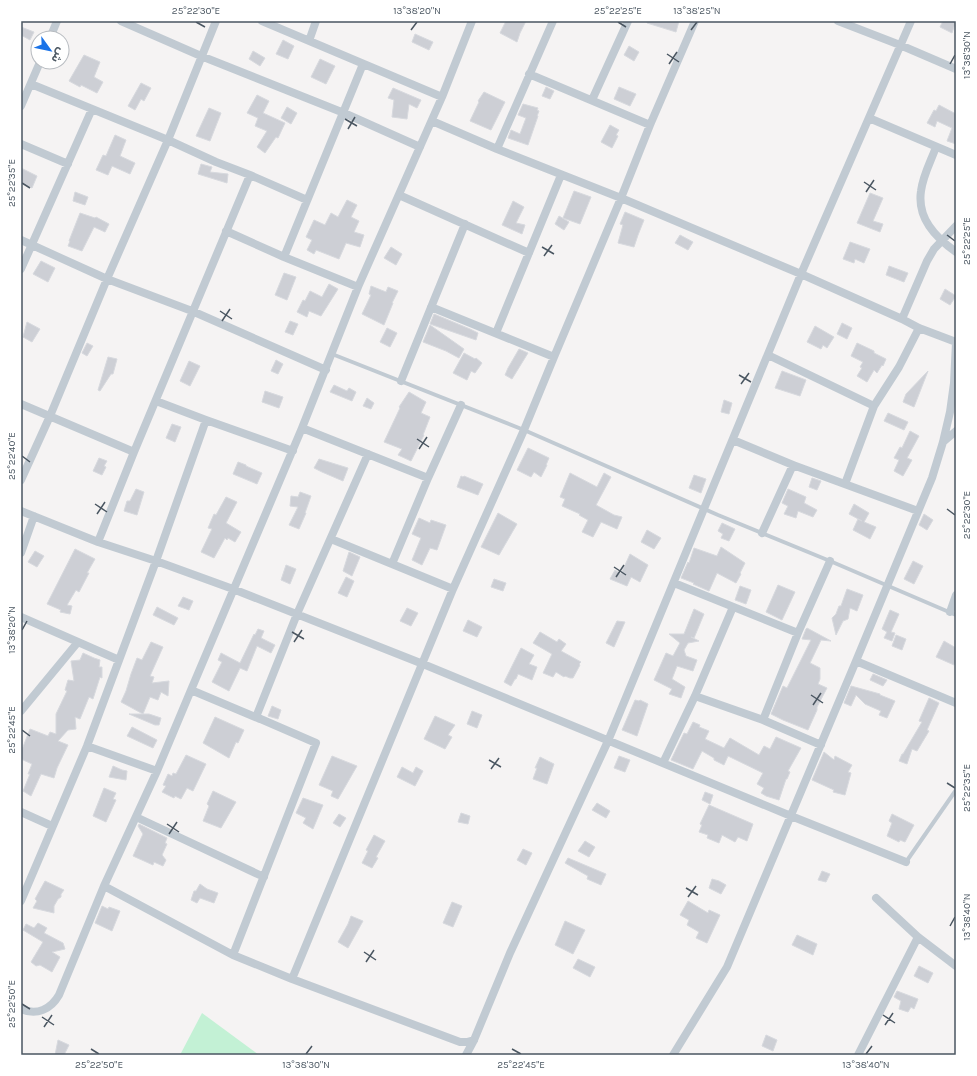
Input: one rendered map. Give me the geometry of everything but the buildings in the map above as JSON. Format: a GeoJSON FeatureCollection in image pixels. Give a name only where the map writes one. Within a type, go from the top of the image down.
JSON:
{"type":"FeatureCollection","features":[{"type":"Feature","properties":{"kind":"street"},"geometry":{"type":"LineString","coordinates":[[121,21],[201,56],[344,113],[420,147]]}},
{"type":"Feature","properties":{"kind":"street"},"geometry":{"type":"LineString","coordinates":[[21,480],[50,416],[107,278],[168,140],[216,21]]}},
{"type":"Feature","properties":{"kind":"street"},"geometry":{"type":"LineString","coordinates":[[262,21],[442,97]]}},
{"type":"Feature","properties":{"kind":"street"},"geometry":{"type":"LineString","coordinates":[[308,41],[316,21]]}},
{"type":"Feature","properties":{"kind":"street"},"geometry":{"type":"LineString","coordinates":[[21,1010],[30,1012],[42,1010],[47,1008],[56,1000],[104,886],[136,817],[191,690],[302,428],[358,288],[432,121],[472,21]]}},
{"type":"Feature","properties":{"kind":"street"},"geometry":{"type":"LineString","coordinates":[[497,149],[529,74],[554,21]]}},
{"type":"Feature","properties":{"kind":"street"},"geometry":{"type":"LineString","coordinates":[[592,100],[628,21]]}},
{"type":"Feature","properties":{"kind":"street"},"geometry":{"type":"LineString","coordinates":[[292,979],[453,589],[524,430],[650,125],[695,21]]}},
{"type":"Feature","properties":{"kind":"street"},"geometry":{"type":"LineString","coordinates":[[838,21],[956,69]]}},
{"type":"Feature","properties":{"kind":"street"},"geometry":{"type":"LineString","coordinates":[[466,1055],[474,1040],[510,953],[608,741],[801,274],[911,21]]}},
{"type":"Feature","properties":{"kind":"street"},"geometry":{"type":"LineString","coordinates":[[284,257],[363,64]]}},
{"type":"Feature","properties":{"kind":"street"},"geometry":{"type":"LineString","coordinates":[[21,106],[37,70]]}},
{"type":"Feature","properties":{"kind":"street"},"geometry":{"type":"LineString","coordinates":[[529,74],[650,125]]}},
{"type":"Feature","properties":{"kind":"street"},"geometry":{"type":"LineString","coordinates":[[31,84],[168,140],[216,162],[308,200]]}},
{"type":"Feature","properties":{"kind":"street"},"geometry":{"type":"LineString","coordinates":[[21,269],[92,110]]}},
{"type":"Feature","properties":{"kind":"street"},"geometry":{"type":"LineString","coordinates":[[869,118],[956,155]]}},
{"type":"Feature","properties":{"kind":"street"},"geometry":{"type":"LineString","coordinates":[[432,121],[497,149],[621,198],[801,274],[920,328],[956,342],[954,383],[950,412],[932,478],[727,967],[673,1055]]}},
{"type":"Feature","properties":{"kind":"street"},"geometry":{"type":"LineString","coordinates":[[21,144],[68,164]]}},
{"type":"Feature","properties":{"kind":"street"},"geometry":{"type":"LineString","coordinates":[[936,147],[925,175],[921,190],[920,203],[923,215],[930,228],[942,241],[956,252]]}},
{"type":"Feature","properties":{"kind":"street"},"geometry":{"type":"LineString","coordinates":[[496,333],[561,175]]}},
{"type":"Feature","properties":{"kind":"street"},"geometry":{"type":"LineString","coordinates":[[98,542],[192,312],[250,176]]}},
{"type":"Feature","properties":{"kind":"street"},"geometry":{"type":"LineString","coordinates":[[399,195],[529,253]]}},
{"type":"Feature","properties":{"kind":"street"},"geometry":{"type":"LineString","coordinates":[[401,381],[465,224]]}},
{"type":"Feature","properties":{"kind":"street"},"geometry":{"type":"LineString","coordinates":[[902,319],[927,261],[934,249],[956,226]]}},
{"type":"Feature","properties":{"kind":"street"},"geometry":{"type":"LineString","coordinates":[[226,232],[358,288]]}},
{"type":"Feature","properties":{"kind":"street"},"geometry":{"type":"LineString","coordinates":[[21,240],[107,278],[192,312],[326,370]]}},
{"type":"Feature","properties":{"kind":"street"},"geometry":{"type":"LineString","coordinates":[[431,307],[554,357]]}},
{"type":"Feature","properties":{"kind":"street"},"geometry":{"type":"LineString","coordinates":[[845,484],[874,406],[899,367],[920,328]]}},
{"type":"Feature","properties":{"kind":"street"},"geometry":{"type":"LineString","coordinates":[[768,355],[874,406]]}},
{"type":"Feature","properties":{"kind":"street"},"geometry":{"type":"LineString","coordinates":[[156,401],[292,451]]}},
{"type":"Feature","properties":{"kind":"street"},"geometry":{"type":"LineString","coordinates":[[21,404],[134,452]]}},
{"type":"Feature","properties":{"kind":"street"},"geometry":{"type":"LineString","coordinates":[[392,564],[428,478],[461,405]]}},
{"type":"Feature","properties":{"kind":"street"},"geometry":{"type":"LineString","coordinates":[[21,901],[87,746],[156,561],[206,420]]}},
{"type":"Feature","properties":{"kind":"street"},"geometry":{"type":"LineString","coordinates":[[302,428],[428,478]]}},
{"type":"Feature","properties":{"kind":"street"},"geometry":{"type":"LineString","coordinates":[[943,442],[956,431]]}},
{"type":"Feature","properties":{"kind":"street"},"geometry":{"type":"LineString","coordinates":[[733,440],[793,465],[918,512]]}},
{"type":"Feature","properties":{"kind":"street"},"geometry":{"type":"LineString","coordinates":[[316,743],[256,717],[298,614],[368,454]]}},
{"type":"Feature","properties":{"kind":"street"},"geometry":{"type":"LineString","coordinates":[[762,533],[793,465]]}},
{"type":"Feature","properties":{"kind":"street"},"geometry":{"type":"LineString","coordinates":[[21,511],[98,542],[156,561],[298,614],[906,862]]}},
{"type":"Feature","properties":{"kind":"street"},"geometry":{"type":"LineString","coordinates":[[21,553],[34,516]]}},
{"type":"Feature","properties":{"kind":"street"},"geometry":{"type":"LineString","coordinates":[[331,539],[453,589]]}},
{"type":"Feature","properties":{"kind":"street"},"geometry":{"type":"LineString","coordinates":[[763,720],[830,561]]}},
{"type":"Feature","properties":{"kind":"street"},"geometry":{"type":"LineString","coordinates":[[674,582],[798,634]]}},
{"type":"Feature","properties":{"kind":"street"},"geometry":{"type":"LineString","coordinates":[[953,613],[956,595]]}},
{"type":"Feature","properties":{"kind":"street"},"geometry":{"type":"LineString","coordinates":[[663,763],[695,696],[733,607]]}},
{"type":"Feature","properties":{"kind":"street"},"geometry":{"type":"LineString","coordinates":[[21,617],[119,660]]}},
{"type":"Feature","properties":{"kind":"street"},"geometry":{"type":"LineString","coordinates":[[21,711],[78,642]]}},
{"type":"Feature","properties":{"kind":"street"},"geometry":{"type":"LineString","coordinates":[[856,661],[956,703]]}},
{"type":"Feature","properties":{"kind":"street"},"geometry":{"type":"LineString","coordinates":[[191,690],[316,743]]}},
{"type":"Feature","properties":{"kind":"street"},"geometry":{"type":"LineString","coordinates":[[695,696],[763,720],[821,745]]}},
{"type":"Feature","properties":{"kind":"street"},"geometry":{"type":"LineString","coordinates":[[233,955],[316,743]]}},
{"type":"Feature","properties":{"kind":"street"},"geometry":{"type":"LineString","coordinates":[[87,746],[156,771]]}},
{"type":"Feature","properties":{"kind":"street"},"geometry":{"type":"LineString","coordinates":[[21,812],[52,826]]}},
{"type":"Feature","properties":{"kind":"street"},"geometry":{"type":"LineString","coordinates":[[136,817],[264,877]]}},
{"type":"Feature","properties":{"kind":"street"},"geometry":{"type":"LineString","coordinates":[[104,886],[233,955],[292,979],[460,1042],[474,1040]]}},
{"type":"Feature","properties":{"kind":"street"},"geometry":{"type":"LineString","coordinates":[[876,898],[918,937],[956,966]]}},
{"type":"Feature","properties":{"kind":"street"},"geometry":{"type":"LineString","coordinates":[[858,1055],[918,937]]}},
{"type":"Feature","properties":{"kind":"lane"},"geometry":{"type":"LineString","coordinates":[[332,354],[524,430],[705,509],[953,613]]}},
{"type":"Feature","properties":{"kind":"lane"},"geometry":{"type":"LineString","coordinates":[[906,862],[956,790]]}},
{"type":"Feature","properties":{"kind":"green space"},"geometry":{"type":"Polygon","coordinates":[[[202,1013],[259,1055],[180,1055],[202,1013]]]}}]}
